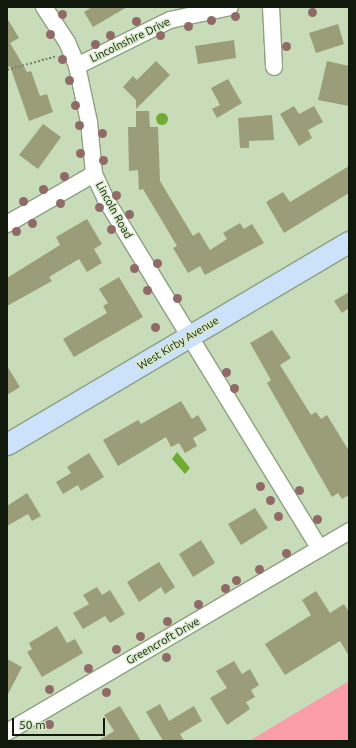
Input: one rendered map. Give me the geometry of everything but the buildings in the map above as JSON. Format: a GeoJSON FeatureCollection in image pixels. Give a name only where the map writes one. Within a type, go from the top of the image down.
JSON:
{"type":"FeatureCollection","features":[{"type":"Feature","properties":{"kind":"main road","name":"West Kirby Avenue"},"geometry":{"type":"LineString","coordinates":[[7,444],[349,242]]}},
{"type":"Feature","properties":{"kind":"street","name":"Lincoln Road"},"geometry":{"type":"LineString","coordinates":[[44,7],[67,42],[77,66],[89,122],[94,174],[188,337]]}},
{"type":"Feature","properties":{"kind":"street","name":"Lincolnshire Drive"},"geometry":{"type":"LineString","coordinates":[[77,66],[149,29],[209,9],[230,7]]}},
{"type":"Feature","properties":{"kind":"street"},"geometry":{"type":"LineString","coordinates":[[271,7],[274,67]]}},
{"type":"Feature","properties":{"kind":"street"},"geometry":{"type":"LineString","coordinates":[[7,224],[94,174]]}},
{"type":"Feature","properties":{"kind":"street"},"geometry":{"type":"LineString","coordinates":[[188,337],[320,549]]}},
{"type":"Feature","properties":{"kind":"street","name":"Greencroft Drive"},"geometry":{"type":"LineString","coordinates":[[7,732],[349,531]]}},
{"type":"Feature","properties":{"kind":"path"},"geometry":{"type":"LineString","coordinates":[[7,70],[57,56]]}},
{"type":"Feature","properties":{"kind":"shaded area"},"geometry":{"type":"Polygon","coordinates":[[[164,113],[167,114],[167,124],[160,125],[157,124],[156,117],[157,114],[164,113]]]}},
{"type":"Feature","properties":{"kind":"shaded area"},"geometry":{"type":"Polygon","coordinates":[[[177,452],[190,468],[185,474],[172,459],[177,452]]]}},
{"type":"Feature","properties":{"kind":"shaded area"},"geometry":{"type":"Polygon","coordinates":[[[349,681],[349,741],[249,741],[349,681]]]}}]}
